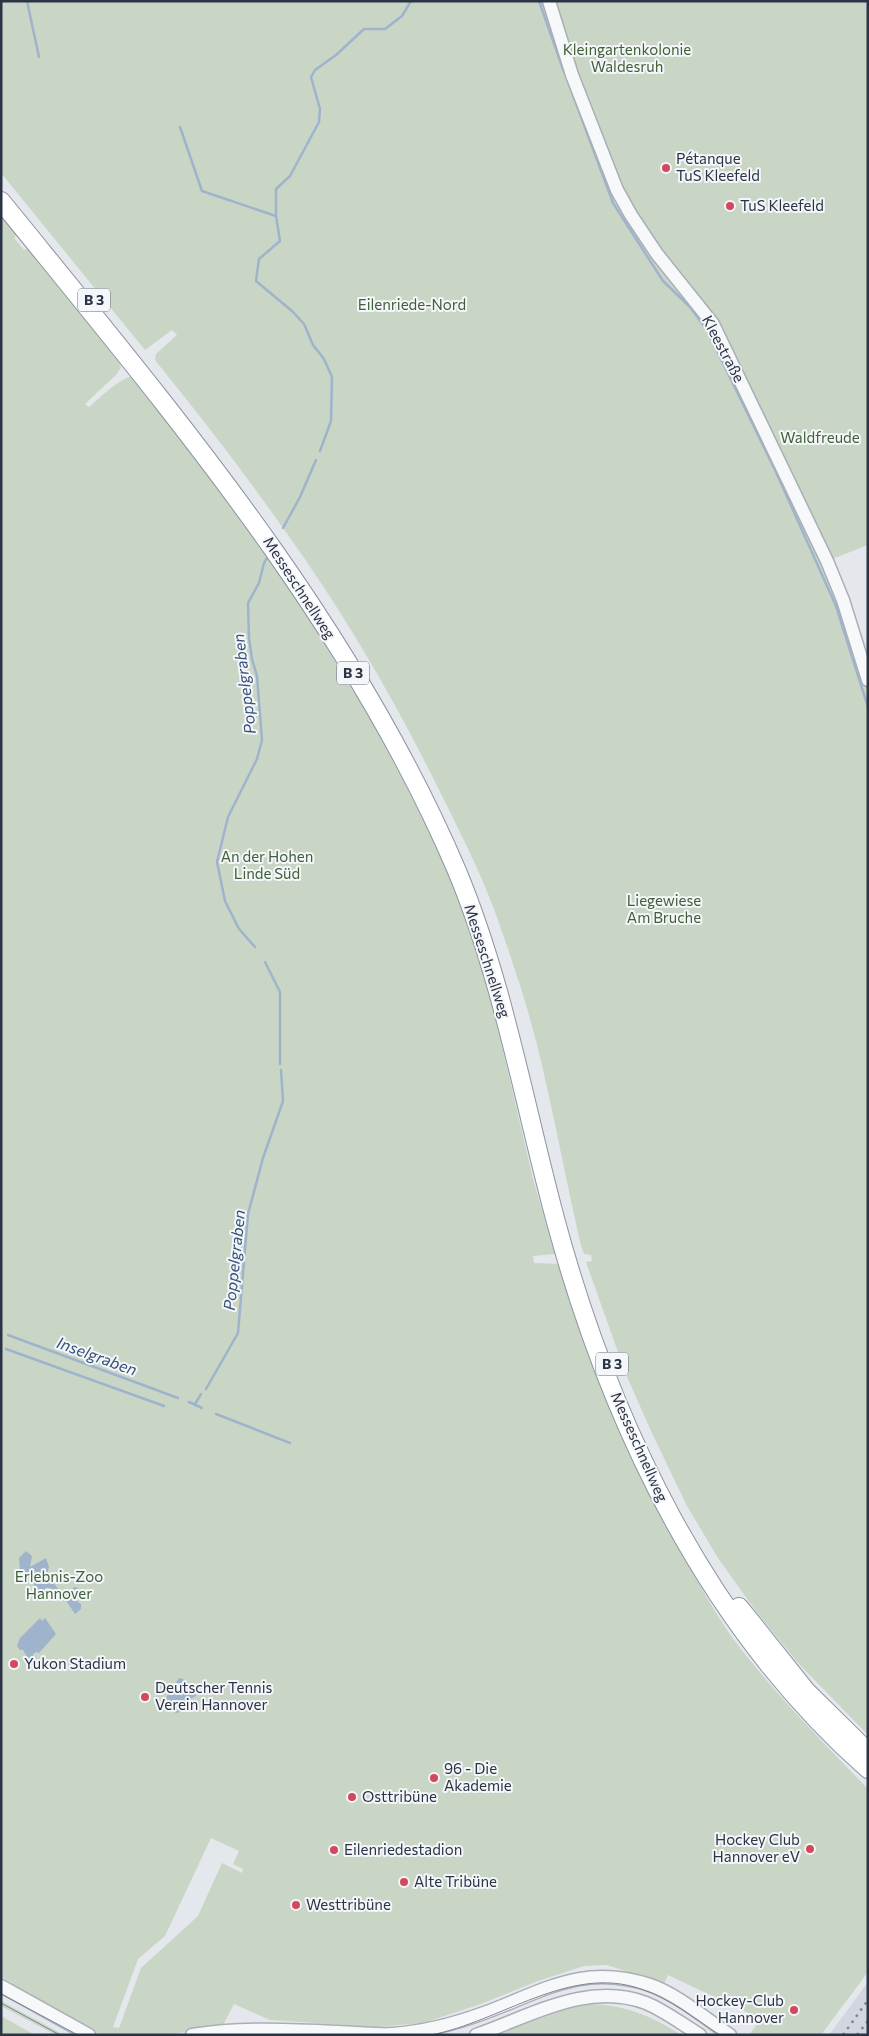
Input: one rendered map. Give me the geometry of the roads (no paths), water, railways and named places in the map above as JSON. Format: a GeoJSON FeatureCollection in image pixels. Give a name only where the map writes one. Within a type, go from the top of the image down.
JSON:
{"type":"FeatureCollection","features":[{"type":"Feature","properties":{"kind":"highway","name":"Messeschnellweg"},"geometry":{"type":"LineString","coordinates":[[1,187],[186,414],[267,522],[339,632],[410,753],[466,870],[508,986],[565,1220],[605,1344],[653,1460],[705,1556],[737,1604],[807,1692],[868,1752]]}},
{"type":"Feature","properties":{"kind":"highway","name":"Messeschnellweg"},"geometry":{"type":"LineString","coordinates":[[1,201],[179,420],[259,528],[332,638],[404,759],[458,873],[482,939],[499,989],[556,1223],[596,1347],[645,1464],[696,1561],[747,1638],[798,1700],[832,1736],[868,1769]]}},
{"type":"Feature","properties":{"kind":"street","name":"Kleestraße"},"geometry":{"type":"LineString","coordinates":[[549,1],[572,75],[617,190],[631,215],[658,254],[713,324],[843,600],[868,680]]}},
{"type":"Feature","properties":{"kind":"street"},"geometry":{"type":"LineString","coordinates":[[192,2035],[248,2029],[391,2034],[421,2030],[484,2013],[539,1989],[570,1980],[600,1976],[623,1978],[661,1990],[730,2035]]}},
{"type":"Feature","properties":{"kind":"street"},"geometry":{"type":"LineString","coordinates":[[1,1986],[89,2035]]}},
{"type":"Feature","properties":{"kind":"street"},"geometry":{"type":"LineString","coordinates":[[476,2035],[572,1999],[591,1996],[624,1997],[647,2004],[700,2035]]}},
{"type":"Feature","properties":{"kind":"water"},"geometry":{"type":"Polygon","coordinates":[[[26,1551],[32,1556],[30,1567],[46,1558],[49,1567],[46,1578],[52,1580],[60,1592],[66,1589],[69,1591],[75,1587],[78,1588],[77,1601],[81,1604],[81,1609],[75,1614],[63,1596],[50,1588],[45,1588],[43,1600],[38,1600],[37,1588],[20,1570],[19,1558],[26,1551]]]}},
{"type":"Feature","properties":{"kind":"water"},"geometry":{"type":"Polygon","coordinates":[[[40,1618],[42,1621],[45,1618],[56,1634],[39,1653],[33,1654],[36,1657],[32,1665],[23,1650],[20,1650],[17,1646],[20,1638],[40,1618]]]}},
{"type":"Feature","properties":{"kind":"water"},"geometry":{"type":"Polygon","coordinates":[[[179,1678],[195,1687],[196,1696],[187,1701],[180,1712],[176,1713],[165,1706],[163,1702],[179,1678]]]}},
{"type":"Feature","properties":{"kind":"waterway"},"geometry":{"type":"LineString","coordinates":[[27,1],[39,57]]}},
{"type":"Feature","properties":{"kind":"waterway","name":"Poppelgraben"},"geometry":{"type":"LineString","coordinates":[[320,451],[331,421],[332,377],[324,359],[313,345],[304,324],[292,311],[256,281],[259,259],[280,241],[276,216],[276,189],[290,176],[319,122],[320,109],[311,77],[315,70],[336,55],[364,29],[385,29],[402,16],[411,1]]}},
{"type":"Feature","properties":{"kind":"waterway"},"geometry":{"type":"LineString","coordinates":[[539,1],[564,72]]}},
{"type":"Feature","properties":{"kind":"waterway"},"geometry":{"type":"LineString","coordinates":[[569,84],[613,203],[663,281],[690,307],[707,330],[776,472],[836,606],[868,707]]}},
{"type":"Feature","properties":{"kind":"waterway"},"geometry":{"type":"LineString","coordinates":[[180,127],[202,191],[276,216]]}},
{"type":"Feature","properties":{"kind":"waterway","name":"Poppelgraben"},"geometry":{"type":"LineString","coordinates":[[283,528],[300,497],[316,460]]}},
{"type":"Feature","properties":{"kind":"waterway","name":"Poppelgraben"},"geometry":{"type":"LineString","coordinates":[[255,947],[239,929],[225,901],[217,862],[228,817],[257,759],[262,740],[257,676],[249,638],[248,603],[259,583],[264,563],[268,556]]}},
{"type":"Feature","properties":{"kind":"waterway","name":"Poppelgraben"},"geometry":{"type":"LineString","coordinates":[[265,962],[280,992],[280,1064]]}},
{"type":"Feature","properties":{"kind":"waterway","name":"Poppelgraben"},"geometry":{"type":"LineString","coordinates":[[206,1389],[238,1333],[248,1214],[263,1158],[283,1101],[281,1070]]}},
{"type":"Feature","properties":{"kind":"waterway","name":"Inselgraben"},"geometry":{"type":"LineString","coordinates":[[8,1335],[178,1398]]}},
{"type":"Feature","properties":{"kind":"waterway"},"geometry":{"type":"LineString","coordinates":[[6,1349],[164,1406]]}},
{"type":"Feature","properties":{"kind":"waterway","name":"Poppelgraben"},"geometry":{"type":"LineString","coordinates":[[195,1404],[201,1394]]}},
{"type":"Feature","properties":{"kind":"waterway","name":"Inselgraben"},"geometry":{"type":"LineString","coordinates":[[189,1402],[202,1408]]}},
{"type":"Feature","properties":{"kind":"waterway"},"geometry":{"type":"LineString","coordinates":[[216,1414],[290,1443]]}},
{"type":"Feature","properties":{"kind":"tram line"},"geometry":{"type":"LineString","coordinates":[[431,2035],[483,2019],[562,1989],[588,1984],[614,1983],[641,1989],[662,1998],[720,2035]]}},
{"type":"Feature","properties":{"kind":"tram line"},"geometry":{"type":"LineString","coordinates":[[1,1994],[78,2035]]}},
{"type":"Feature","properties":{"kind":"tram line"},"geometry":{"type":"LineString","coordinates":[[1,2003],[60,2035]]}},
{"type":"Feature","properties":{"kind":"railway"},"geometry":{"type":"LineString","coordinates":[[843,2035],[868,2000]]}},
{"type":"Feature","properties":{"kind":"railway"},"geometry":{"type":"LineString","coordinates":[[857,2035],[868,2021]]}},
{"type":"Feature","properties":{"kind":"place","name":"Pétanque TuS Kleefeld"},"geometry":{"type":"Point","coordinates":[666,168]}},
{"type":"Feature","properties":{"kind":"place","name":"TuS Kleefeld"},"geometry":{"type":"Point","coordinates":[730,206]}},
{"type":"Feature","properties":{"kind":"place","name":"Yukon Stadium"},"geometry":{"type":"Point","coordinates":[14,1664]}},
{"type":"Feature","properties":{"kind":"place","name":"Deutscher Tennis Verein Hannover"},"geometry":{"type":"Point","coordinates":[145,1697]}},
{"type":"Feature","properties":{"kind":"place","name":"96 - Die Akademie"},"geometry":{"type":"Point","coordinates":[434,1778]}},
{"type":"Feature","properties":{"kind":"place","name":"Osttribüne"},"geometry":{"type":"Point","coordinates":[352,1797]}},
{"type":"Feature","properties":{"kind":"place","name":"Hockey Club Hannover eV"},"geometry":{"type":"Point","coordinates":[810,1849]}},
{"type":"Feature","properties":{"kind":"place","name":"Eilenriedestadion"},"geometry":{"type":"Point","coordinates":[334,1850]}},
{"type":"Feature","properties":{"kind":"place","name":"Alte Tribüne"},"geometry":{"type":"Point","coordinates":[404,1882]}},
{"type":"Feature","properties":{"kind":"place","name":"Westtribüne"},"geometry":{"type":"Point","coordinates":[296,1905]}},
{"type":"Feature","properties":{"kind":"place","name":"Hockey-Club Hannover"},"geometry":{"type":"Point","coordinates":[794,2010]}},
{"type":"Feature","properties":{"kind":"park label","name":"Kleingartenkolonie Waldesruh"},"geometry":{"type":"Point","coordinates":[627,58]}},
{"type":"Feature","properties":{"kind":"park label","name":"Eilenriede-Nord"},"geometry":{"type":"Point","coordinates":[412,305]}},
{"type":"Feature","properties":{"kind":"park label","name":"Waldfreude"},"geometry":{"type":"Point","coordinates":[820,438]}},
{"type":"Feature","properties":{"kind":"park label","name":"An der Hohen Linde Süd"},"geometry":{"type":"Point","coordinates":[267,866]}},
{"type":"Feature","properties":{"kind":"park label","name":"Liegewiese Am Bruche"},"geometry":{"type":"Point","coordinates":[664,910]}},
{"type":"Feature","properties":{"kind":"park label","name":"Erlebnis-Zoo Hannover"},"geometry":{"type":"Point","coordinates":[59,1586]}}]}
